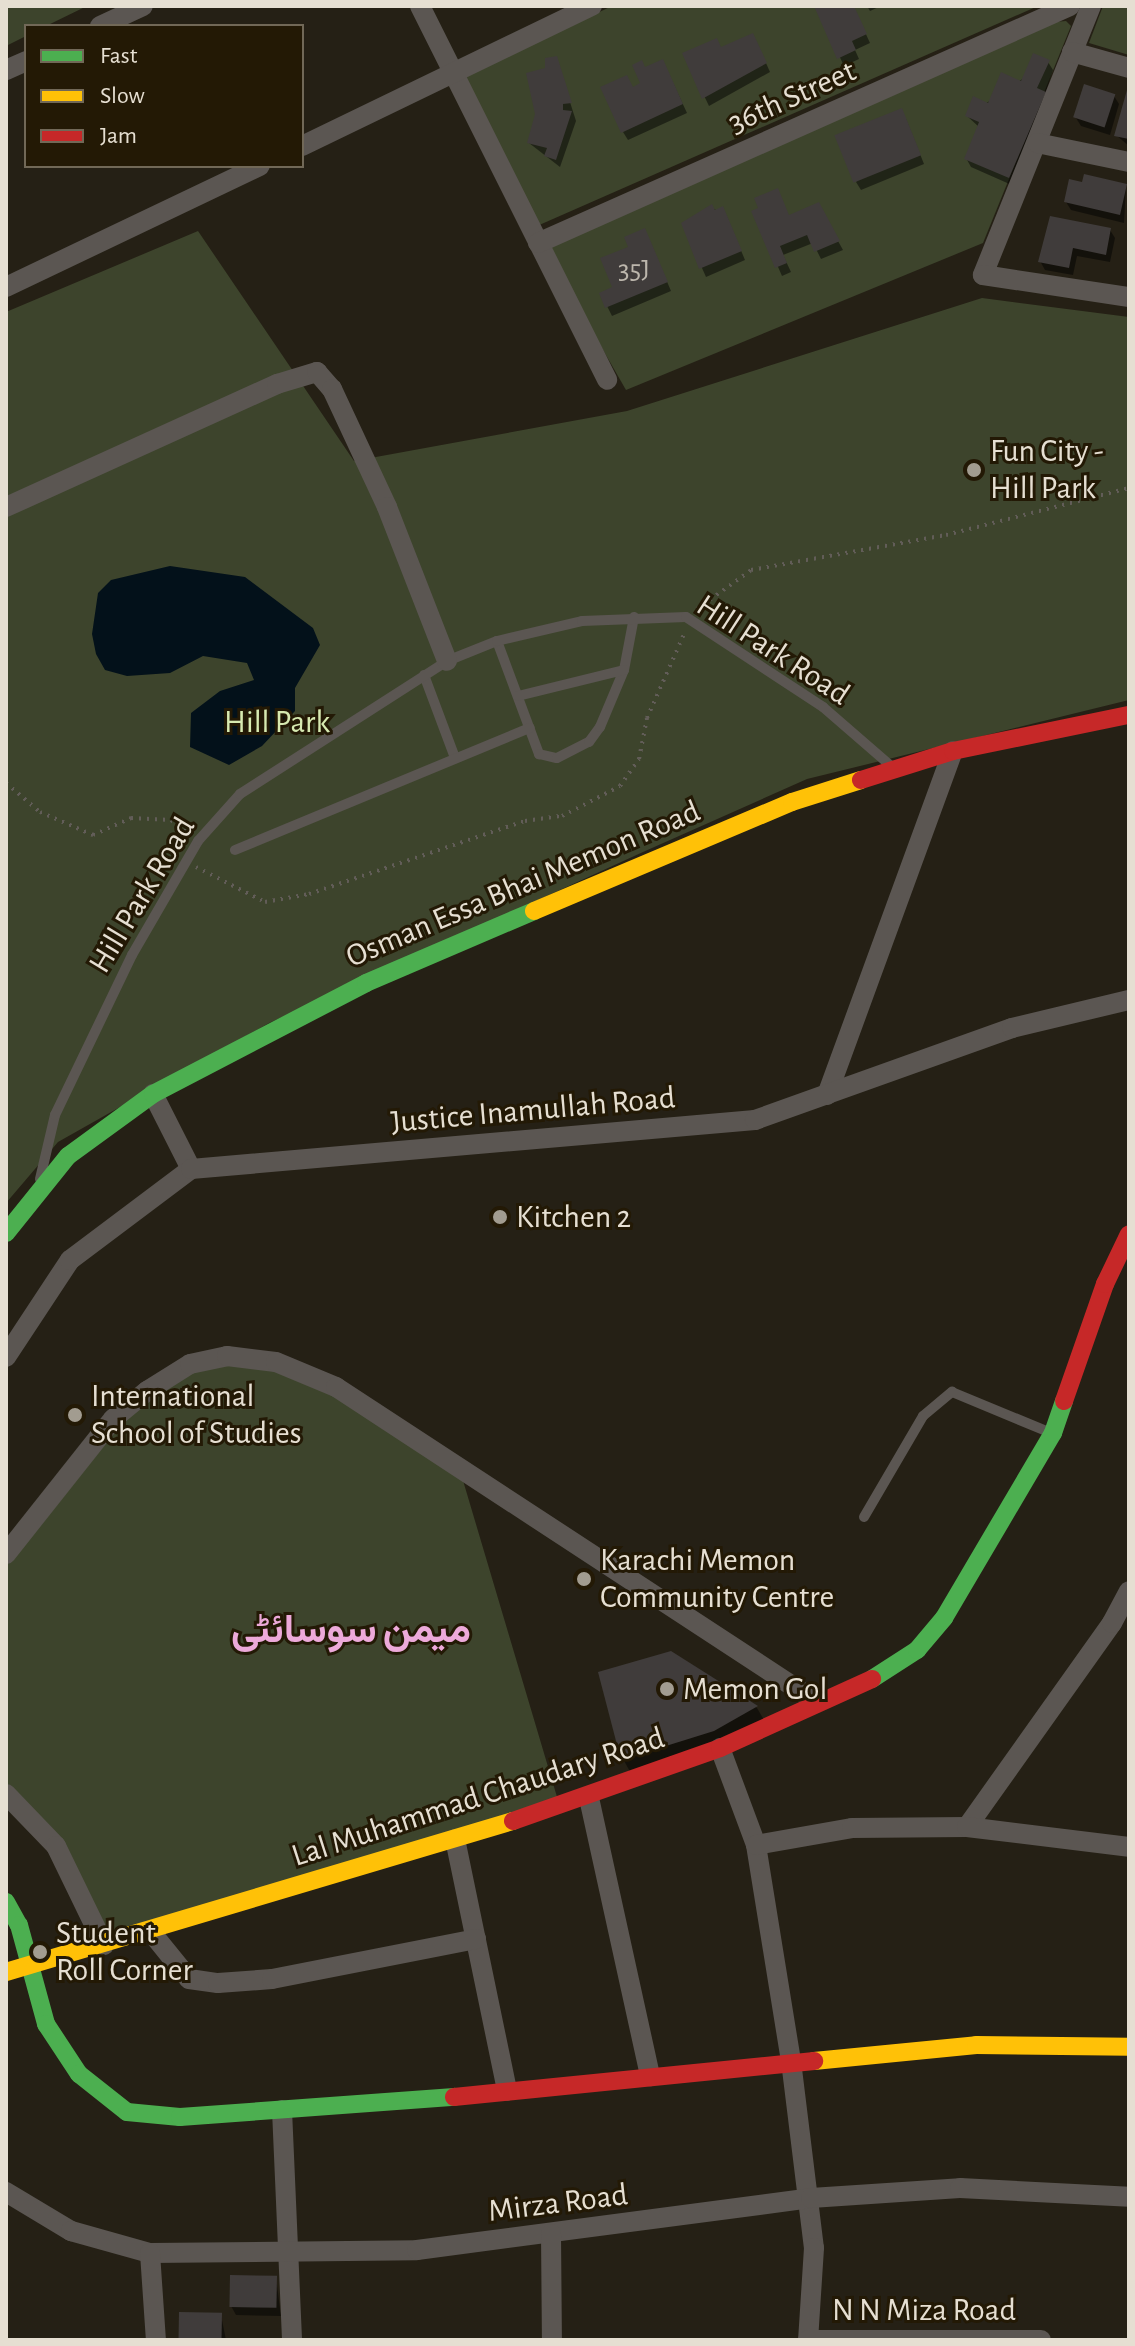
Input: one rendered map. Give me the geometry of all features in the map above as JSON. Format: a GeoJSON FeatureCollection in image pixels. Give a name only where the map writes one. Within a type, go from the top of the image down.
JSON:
{"type":"FeatureCollection","features":[{"type":"Feature","properties":{"kind":"street"},"geometry":{"type":"LineString","coordinates":[[104,24],[143,6]]}},
{"type":"Feature","properties":{"kind":"street"},"geometry":{"type":"LineString","coordinates":[[420,6],[607,380]]}},
{"type":"Feature","properties":{"kind":"street"},"geometry":{"type":"LineString","coordinates":[[304,145],[592,6]]}},
{"type":"Feature","properties":{"kind":"street","name":"36th Street"},"geometry":{"type":"LineString","coordinates":[[538,243],[1070,6]]}},
{"type":"Feature","properties":{"kind":"street"},"geometry":{"type":"LineString","coordinates":[[1091,6],[983,275],[1129,297]]}},
{"type":"Feature","properties":{"kind":"street"},"geometry":{"type":"LineString","coordinates":[[1072,52],[1129,68]]}},
{"type":"Feature","properties":{"kind":"street"},"geometry":{"type":"LineString","coordinates":[[1037,143],[1129,162]]}},
{"type":"Feature","properties":{"kind":"street"},"geometry":{"type":"LineString","coordinates":[[6,287],[256,168]]}},
{"type":"Feature","properties":{"kind":"street"},"geometry":{"type":"LineString","coordinates":[[6,507],[277,384],[317,372],[332,389],[387,507],[447,661]]}},
{"type":"Feature","properties":{"kind":"street","name":"Osman Essa Bhai Memon Road"},"geometry":{"type":"LineString","coordinates":[[6,1233],[38,1189],[105,1125],[153,1094],[366,983],[792,802],[953,751],[1129,715]]}},
{"type":"Feature","properties":{"kind":"street"},"geometry":{"type":"LineString","coordinates":[[827,1095],[953,751]]}},
{"type":"Feature","properties":{"kind":"street","name":"Justice Inamullah Road"},"geometry":{"type":"LineString","coordinates":[[191,1169],[755,1120],[1012,1028],[1129,1000]]}},
{"type":"Feature","properties":{"kind":"street"},"geometry":{"type":"LineString","coordinates":[[6,1357],[70,1260],[191,1169],[153,1094]]}},
{"type":"Feature","properties":{"kind":"street","name":"Lal Muhammad Chaudary Road"},"geometry":{"type":"LineString","coordinates":[[6,1972],[151,1932],[589,1798],[720,1748],[882,1674],[917,1650],[944,1618],[1053,1433],[1105,1284],[1129,1234]]}},
{"type":"Feature","properties":{"kind":"street"},"geometry":{"type":"LineString","coordinates":[[6,1554],[113,1419],[147,1391],[190,1364],[227,1356],[276,1362],[336,1387],[817,1702]]}},
{"type":"Feature","properties":{"kind":"street"},"geometry":{"type":"LineString","coordinates":[[967,1827],[1112,1623],[1129,1591]]}},
{"type":"Feature","properties":{"kind":"street"},"geometry":{"type":"LineString","coordinates":[[720,1748],[756,1845],[791,2061],[811,2198],[814,2248],[808,2340]]}},
{"type":"Feature","properties":{"kind":"street"},"geometry":{"type":"LineString","coordinates":[[6,1794],[56,1846],[104,1945]]}},
{"type":"Feature","properties":{"kind":"street"},"geometry":{"type":"LineString","coordinates":[[589,1798],[650,2076]]}},
{"type":"Feature","properties":{"kind":"street"},"geometry":{"type":"LineString","coordinates":[[756,1845],[852,1828],[967,1827],[1128,1845]]}},
{"type":"Feature","properties":{"kind":"street"},"geometry":{"type":"LineString","coordinates":[[455,1839],[507,2091]]}},
{"type":"Feature","properties":{"kind":"street"},"geometry":{"type":"LineString","coordinates":[[6,1902],[30,1965],[46,2024],[79,2074],[127,2112],[180,2117],[282,2110],[976,2045],[1129,2047]]}},
{"type":"Feature","properties":{"kind":"street"},"geometry":{"type":"LineString","coordinates":[[151,1932],[189,1979],[218,1983],[272,1979],[476,1939]]}},
{"type":"Feature","properties":{"kind":"street"},"geometry":{"type":"LineString","coordinates":[[282,2110],[292,2340]]}},
{"type":"Feature","properties":{"kind":"street","name":"Mirza Road"},"geometry":{"type":"LineString","coordinates":[[6,2192],[71,2231],[150,2253],[417,2250],[811,2198],[960,2188],[1129,2197]]}},
{"type":"Feature","properties":{"kind":"street"},"geometry":{"type":"LineString","coordinates":[[551,2234],[552,2340]]}},
{"type":"Feature","properties":{"kind":"street"},"geometry":{"type":"LineString","coordinates":[[150,2253],[156,2340]]}},
{"type":"Feature","properties":{"kind":"street","name":"N N Miza Road"},"geometry":{"type":"LineString","coordinates":[[808,2340],[1040,2340]]}},
{"type":"Feature","properties":{"kind":"lane"},"geometry":{"type":"LineString","coordinates":[[497,641],[539,754],[547,759],[574,751],[600,727],[624,670],[634,617]]}},
{"type":"Feature","properties":{"kind":"lane","name":"Hill Park Road"},"geometry":{"type":"LineString","coordinates":[[38,1189],[55,1115],[132,955],[198,841],[240,794],[447,661],[497,641],[582,621],[686,617],[823,707],[893,768]]}},
{"type":"Feature","properties":{"kind":"lane"},"geometry":{"type":"LineString","coordinates":[[518,696],[624,670]]}},
{"type":"Feature","properties":{"kind":"lane"},"geometry":{"type":"LineString","coordinates":[[424,675],[455,758]]}},
{"type":"Feature","properties":{"kind":"lane"},"geometry":{"type":"LineString","coordinates":[[235,850],[530,728]]}},
{"type":"Feature","properties":{"kind":"lane"},"geometry":{"type":"LineString","coordinates":[[864,1517],[923,1416],[952,1392],[1053,1433]]}},
{"type":"Feature","properties":{"kind":"path"},"geometry":{"type":"LineString","coordinates":[[187,860],[213,880],[265,902],[309,894],[525,821],[562,816],[620,786],[639,759],[647,718],[685,642],[686,617],[751,570],[946,535],[1129,488]]}},
{"type":"Feature","properties":{"kind":"path"},"geometry":{"type":"LineString","coordinates":[[6,783],[40,812],[93,835],[131,818],[171,820],[198,841]]}},
{"type":"Feature","properties":{"kind":"green space"},"geometry":{"type":"Polygon","coordinates":[[[6,6],[87,6],[50,24],[24,24],[24,37],[6,46],[6,6]]]}},
{"type":"Feature","properties":{"kind":"green space"},"geometry":{"type":"Polygon","coordinates":[[[612,6],[1038,6],[537,226],[462,77],[612,6]]]}},
{"type":"Feature","properties":{"kind":"green space"},"geometry":{"type":"Polygon","coordinates":[[[1103,6],[1129,6],[1129,55],[1089,43],[1103,6]]]}},
{"type":"Feature","properties":{"kind":"green space"},"geometry":{"type":"Polygon","coordinates":[[[1066,21],[1071,26],[983,243],[626,390],[547,252],[551,244],[1054,22],[1066,21]]]}},
{"type":"Feature","properties":{"kind":"green space","name":"Hill Park"},"geometry":{"type":"Polygon","coordinates":[[[198,231],[354,461],[627,411],[982,298],[1129,317],[1129,700],[807,779],[643,852],[269,1023],[58,1142],[6,1203],[6,312],[198,231]]]}},
{"type":"Feature","properties":{"kind":"green space"},"geometry":{"type":"Polygon","coordinates":[[[276,1362],[459,1467],[560,1807],[103,1944],[23,1809],[6,1794],[6,1554],[79,1459],[190,1364],[276,1362]]]}},
{"type":"Feature","properties":{"kind":"shaded area"},"geometry":{"type":"Polygon","coordinates":[[[170,566],[245,577],[313,628],[320,645],[295,688],[295,711],[262,746],[229,765],[190,747],[191,713],[220,691],[254,680],[247,663],[203,656],[170,673],[127,676],[105,670],[96,654],[92,634],[98,593],[111,580],[170,566]]]}},
{"type":"Feature","properties":{"kind":"building"},"geometry":{"type":"Polygon","coordinates":[[[814,6],[854,6],[867,34],[852,41],[856,50],[837,59],[814,6]]]}},
{"type":"Feature","properties":{"kind":"building"},"geometry":{"type":"Polygon","coordinates":[[[753,33],[767,63],[702,99],[682,53],[717,38],[721,47],[753,33]]]}},
{"type":"Feature","properties":{"kind":"building"},"geometry":{"type":"Polygon","coordinates":[[[1033,53],[1050,60],[1037,88],[1046,92],[1009,178],[964,159],[979,122],[965,116],[973,96],[988,103],[1001,72],[1021,81],[1033,53]]]}},
{"type":"Feature","properties":{"kind":"building"},"geometry":{"type":"Polygon","coordinates":[[[557,56],[572,103],[563,104],[563,110],[572,111],[556,160],[544,156],[547,148],[527,143],[535,114],[526,73],[545,68],[545,58],[557,56]]]}},
{"type":"Feature","properties":{"kind":"building"},"geometry":{"type":"Polygon","coordinates":[[[663,59],[683,104],[621,133],[600,87],[627,75],[633,87],[640,83],[632,65],[642,60],[645,67],[663,59]]]}},
{"type":"Feature","properties":{"kind":"building"},"geometry":{"type":"Polygon","coordinates":[[[1129,83],[1129,139],[1114,136],[1129,83]]]}},
{"type":"Feature","properties":{"kind":"building"},"geometry":{"type":"Polygon","coordinates":[[[1084,84],[1115,94],[1105,127],[1073,117],[1084,84]]]}},
{"type":"Feature","properties":{"kind":"building"},"geometry":{"type":"Polygon","coordinates":[[[902,108],[921,155],[853,183],[834,135],[902,108]]]}},
{"type":"Feature","properties":{"kind":"building"},"geometry":{"type":"Polygon","coordinates":[[[1084,174],[1127,184],[1120,215],[1064,202],[1069,179],[1082,182],[1084,174]]]}},
{"type":"Feature","properties":{"kind":"building"},"geometry":{"type":"Polygon","coordinates":[[[778,188],[789,215],[819,202],[840,241],[814,252],[807,235],[780,246],[787,263],[775,268],[751,211],[758,208],[754,198],[778,188]]]}},
{"type":"Feature","properties":{"kind":"building"},"geometry":{"type":"Polygon","coordinates":[[[712,204],[715,210],[723,206],[742,251],[699,269],[681,223],[712,204]]]}},
{"type":"Feature","properties":{"kind":"building"},"geometry":{"type":"Polygon","coordinates":[[[1050,216],[1111,228],[1106,255],[1073,248],[1069,268],[1038,262],[1050,216]]]}},
{"type":"Feature","properties":{"kind":"building"},"geometry":{"type":"Polygon","coordinates":[[[645,228],[668,282],[605,308],[599,293],[612,287],[600,258],[628,247],[624,237],[645,228]]]}},
{"type":"Feature","properties":{"kind":"building","name":"Memon Gol"},"geometry":{"type":"Polygon","coordinates":[[[671,1651],[758,1706],[714,1731],[621,1760],[598,1672],[671,1651]]]}},
{"type":"Feature","properties":{"kind":"building"},"geometry":{"type":"Polygon","coordinates":[[[230,2275],[277,2276],[276,2308],[229,2307],[230,2275]]]}},
{"type":"Feature","properties":{"kind":"building"},"geometry":{"type":"Polygon","coordinates":[[[179,2312],[222,2313],[222,2340],[179,2340],[179,2312]]]}},
{"type":"Feature","properties":{"kind":"traffic: fast"},"geometry":{"type":"LineString","coordinates":[[6,1233],[68,1156],[153,1094],[366,983],[534,911]]}},
{"type":"Feature","properties":{"kind":"traffic: fast"},"geometry":{"type":"LineString","coordinates":[[872,1679],[917,1650],[944,1618],[1053,1433],[1064,1401]]}},
{"type":"Feature","properties":{"kind":"traffic: fast"},"geometry":{"type":"LineString","coordinates":[[6,1902],[19,1925],[46,2024],[79,2074],[127,2112],[180,2117],[454,2097]]}},
{"type":"Feature","properties":{"kind":"traffic: slow"},"geometry":{"type":"LineString","coordinates":[[534,911],[792,802],[861,780]]}},
{"type":"Feature","properties":{"kind":"traffic: slow"},"geometry":{"type":"LineString","coordinates":[[6,1972],[513,1821]]}},
{"type":"Feature","properties":{"kind":"traffic: slow"},"geometry":{"type":"LineString","coordinates":[[814,2061],[976,2045],[1129,2047]]}},
{"type":"Feature","properties":{"kind":"traffic: jam"},"geometry":{"type":"LineString","coordinates":[[861,780],[953,751],[1129,715]]}},
{"type":"Feature","properties":{"kind":"traffic: jam"},"geometry":{"type":"LineString","coordinates":[[1064,1401],[1105,1284],[1129,1234]]}},
{"type":"Feature","properties":{"kind":"traffic: jam"},"geometry":{"type":"LineString","coordinates":[[513,1821],[720,1748],[872,1679]]}},
{"type":"Feature","properties":{"kind":"traffic: jam"},"geometry":{"type":"LineString","coordinates":[[454,2097],[814,2061]]}},
{"type":"Feature","properties":{"kind":"place","name":"Fun City - Hill Park"},"geometry":{"type":"Point","coordinates":[974,470]}},
{"type":"Feature","properties":{"kind":"place","name":"Kitchen 2"},"geometry":{"type":"Point","coordinates":[500,1217]}},
{"type":"Feature","properties":{"kind":"place","name":"International School of Studies"},"geometry":{"type":"Point","coordinates":[75,1415]}},
{"type":"Feature","properties":{"kind":"place","name":"Karachi Memon Community Centre"},"geometry":{"type":"Point","coordinates":[584,1579]}},
{"type":"Feature","properties":{"kind":"place","name":"Memon Gol"},"geometry":{"type":"Point","coordinates":[667,1689]}},
{"type":"Feature","properties":{"kind":"place","name":"Student Roll Corner"},"geometry":{"type":"Point","coordinates":[40,1952]}},
{"type":"Feature","properties":{"kind":"district","name":"میمن سوسائٹی"},"geometry":{"type":"Point","coordinates":[351,1630]}}]}
